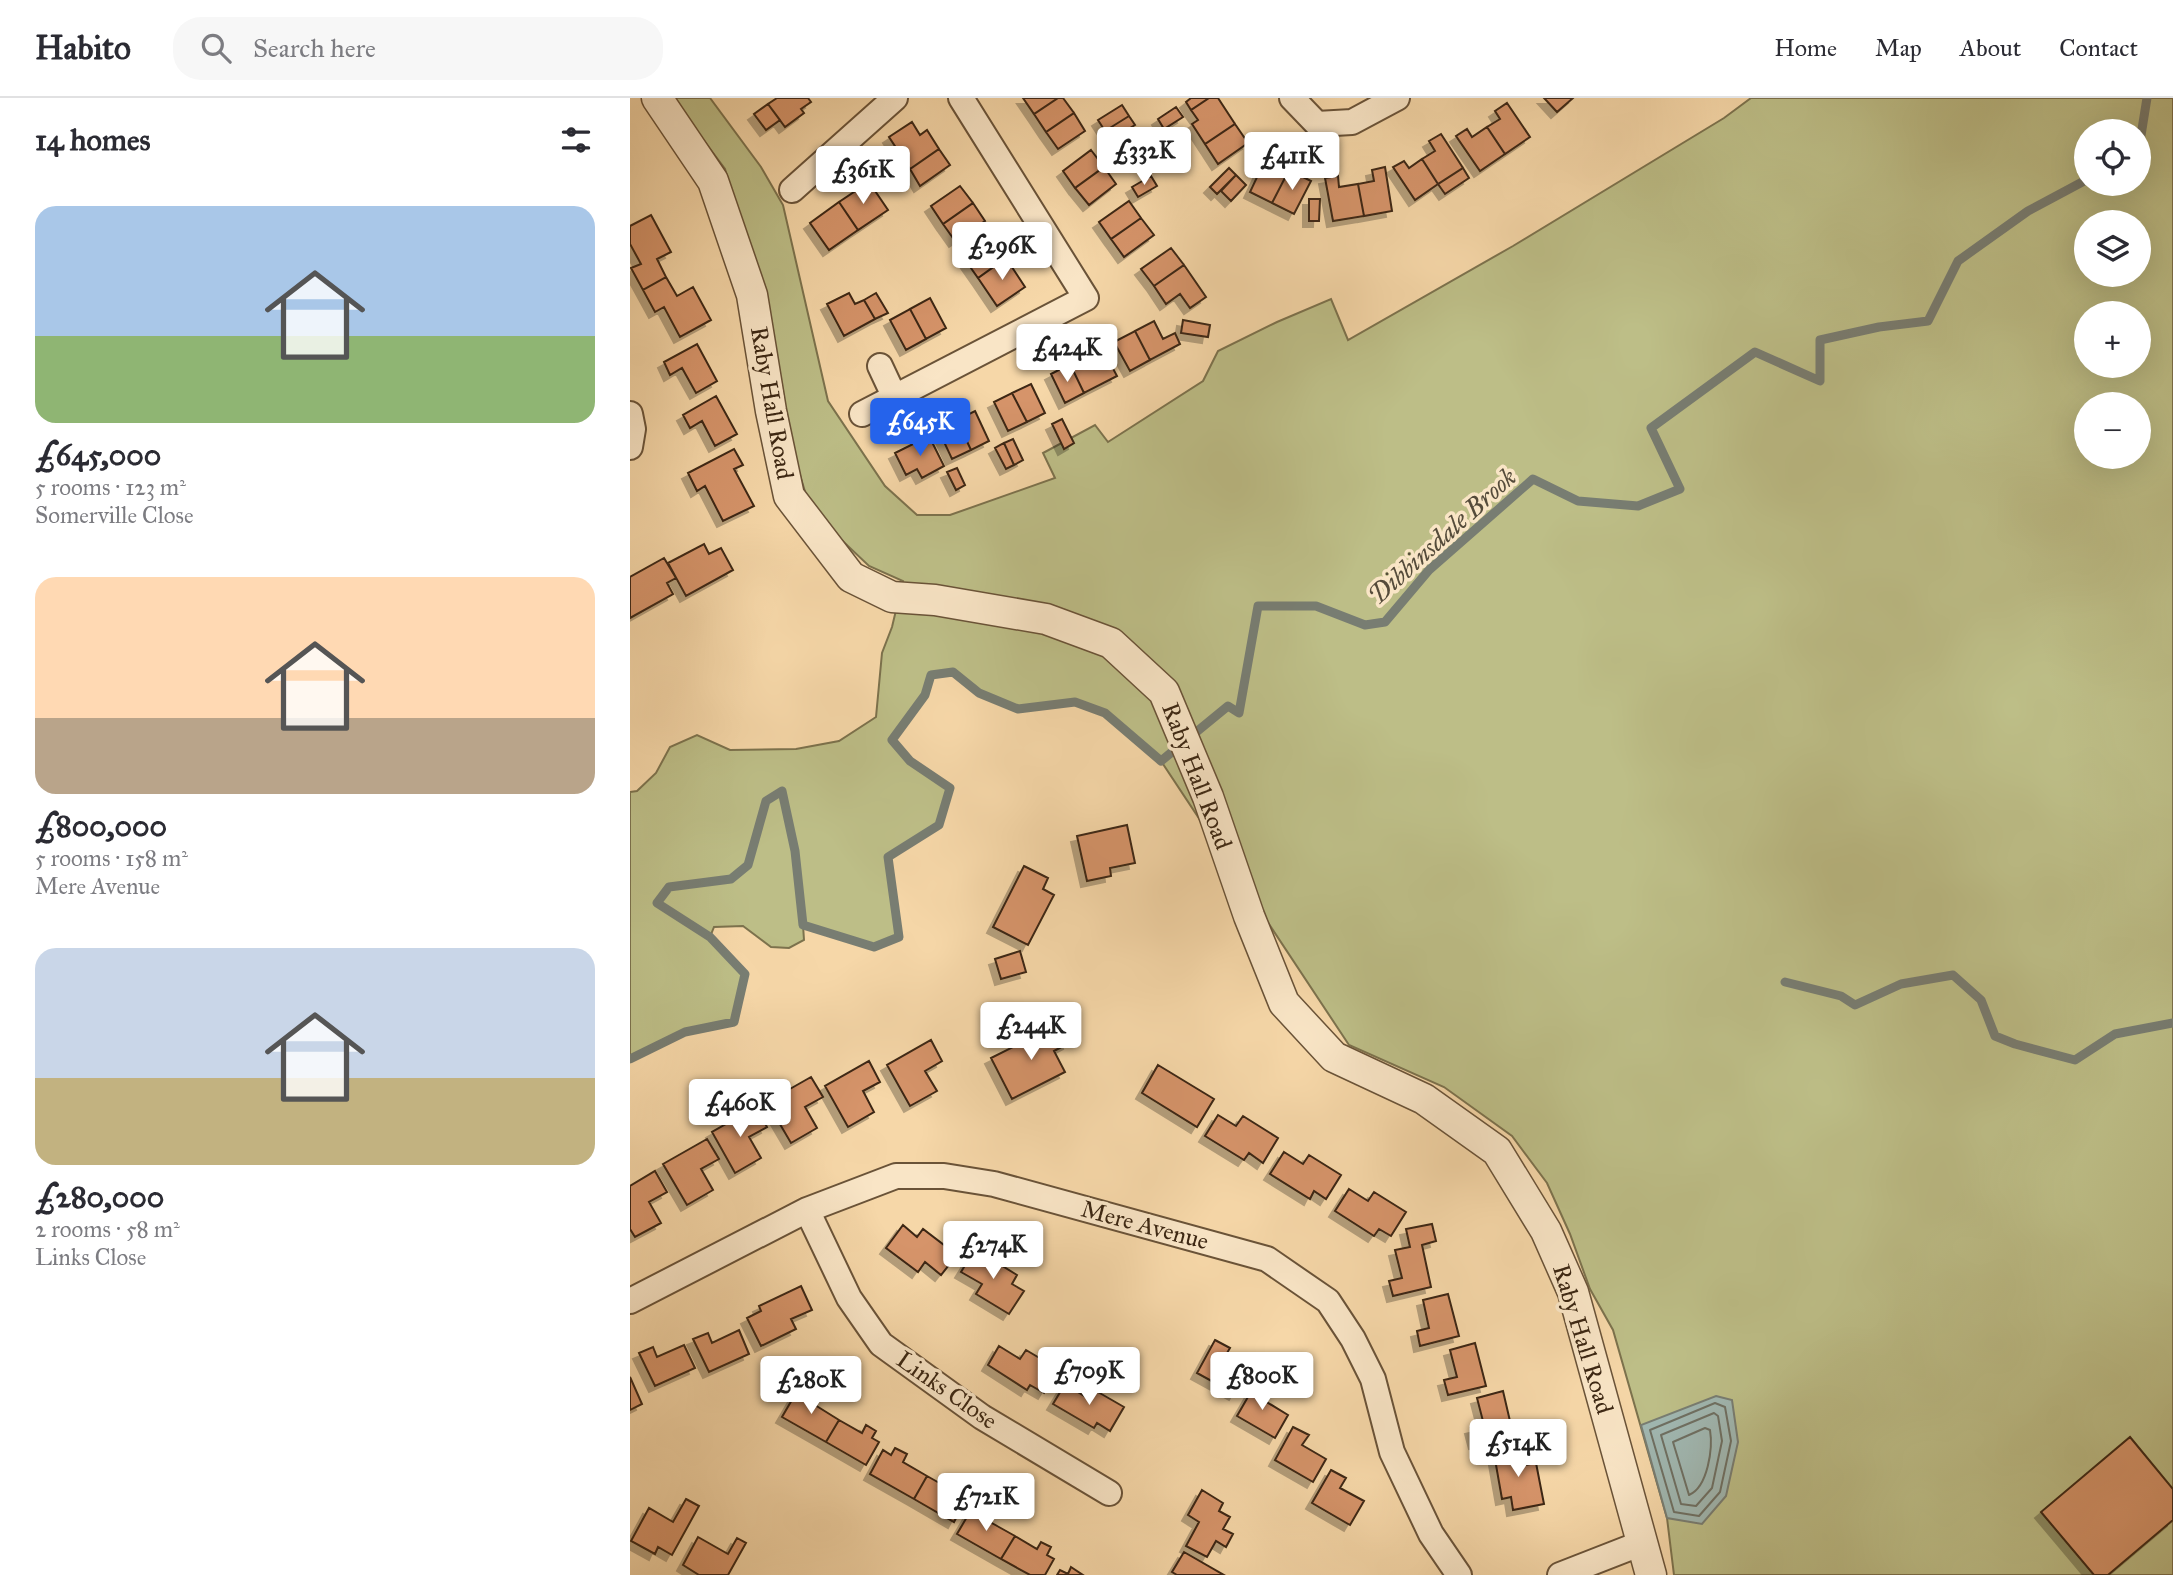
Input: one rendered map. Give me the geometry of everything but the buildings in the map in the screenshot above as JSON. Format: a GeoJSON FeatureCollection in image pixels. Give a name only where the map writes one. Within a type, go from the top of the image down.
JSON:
{"type":"FeatureCollection","features":[{"type":"Feature","properties":{"kind":"street","name":"Raby Hall Road"},"geometry":{"type":"LineString","coordinates":[[657,98],[713,181],[752,295],[771,411],[789,496],[851,577],[892,597],[935,600],[1046,619],[1111,643],[1164,692],[1209,797],[1249,916],[1284,1003],[1334,1057],[1424,1099],[1497,1151],[1546,1231],[1573,1292],[1651,1575]]}},
{"type":"Feature","properties":{"kind":"street"},"geometry":{"type":"LineString","coordinates":[[792,190],[895,98]]}},
{"type":"Feature","properties":{"kind":"street"},"geometry":{"type":"LineString","coordinates":[[862,414],[1086,298],[961,98]]}},
{"type":"Feature","properties":{"kind":"street"},"geometry":{"type":"LineString","coordinates":[[1292,98],[1317,124],[1352,122],[1396,98]]}},
{"type":"Feature","properties":{"kind":"street"},"geometry":{"type":"LineString","coordinates":[[880,366],[895,398]]}},
{"type":"Feature","properties":{"kind":"street"},"geometry":{"type":"LineString","coordinates":[[630,414],[633,429],[630,447]]}},
{"type":"Feature","properties":{"kind":"street","name":"Mere Avenue"},"geometry":{"type":"LineString","coordinates":[[630,1301],[807,1210],[896,1176],[944,1176],[994,1184],[1267,1259],[1328,1301],[1353,1339],[1373,1379],[1392,1452],[1431,1534],[1459,1575]]}},
{"type":"Feature","properties":{"kind":"street","name":"Links Close"},"geometry":{"type":"LineString","coordinates":[[807,1210],[849,1298],[881,1344],[982,1417],[1109,1493]]}},
{"type":"Feature","properties":{"kind":"street"},"geometry":{"type":"LineString","coordinates":[[1560,1575],[1643,1542]]}},
{"type":"Feature","properties":{"kind":"green space"},"geometry":{"type":"Polygon","coordinates":[[[672,98],[710,98],[761,167],[783,205],[828,401],[885,486],[917,515],[950,515],[1055,478],[1043,453],[1095,425],[1108,442],[1203,381],[1218,351],[1277,322],[1331,299],[1348,340],[1513,246],[1724,118],[1751,98],[2173,98],[2173,1575],[1674,1575],[1667,1518],[1613,1330],[1590,1289],[1570,1234],[1547,1183],[1512,1136],[1444,1087],[1349,1045],[1161,761],[1105,713],[1075,702],[1018,709],[979,693],[953,672],[931,675],[925,695],[892,740],[910,761],[950,788],[939,825],[888,857],[899,937],[874,947],[803,925],[804,940],[789,948],[771,947],[743,926],[714,927],[710,937],[745,974],[734,1022],[685,1032],[630,1059],[630,792],[637,791],[656,773],[670,747],[697,735],[730,750],[796,749],[839,741],[876,717],[882,653],[892,627],[903,581],[869,566],[831,530],[807,498],[795,459],[767,314],[725,169],[672,98]]]}},
{"type":"Feature","properties":{"kind":"water"},"geometry":{"type":"Polygon","coordinates":[[[1716,1396],[1732,1400],[1738,1442],[1726,1496],[1702,1524],[1667,1518],[1641,1425],[1716,1396]]]}},
{"type":"Feature","properties":{"kind":"waterway","name":"Dibbinsdale Brook"},"geometry":{"type":"LineString","coordinates":[[2144,119],[2147,98]]}},
{"type":"Feature","properties":{"kind":"waterway","name":"Dibbinsdale Brook"},"geometry":{"type":"LineString","coordinates":[[630,1059],[685,1032],[734,1022],[745,974],[710,937],[657,903],[669,887],[731,879],[748,865],[766,801],[782,791],[795,851],[803,925],[874,947],[899,937],[888,857],[939,825],[950,788],[910,761],[892,740],[925,695],[931,675],[953,672],[979,693],[1018,709],[1075,702],[1105,713],[1161,761],[1228,706],[1239,713],[1258,606],[1316,606],[1365,625],[1385,622],[1429,570],[1533,479],[1578,501],[1638,506],[1680,489],[1651,428],[1755,352],[1820,381],[1820,340],[1879,327],[1928,321],[1958,261],[2028,211],[2074,186]]}},
{"type":"Feature","properties":{"kind":"waterway"},"geometry":{"type":"LineString","coordinates":[[1785,982],[1841,996],[1855,1005],[1901,984],[1953,975],[1981,1000],[1995,1036],[2075,1060],[2115,1034],[2173,1023]]}}]}
